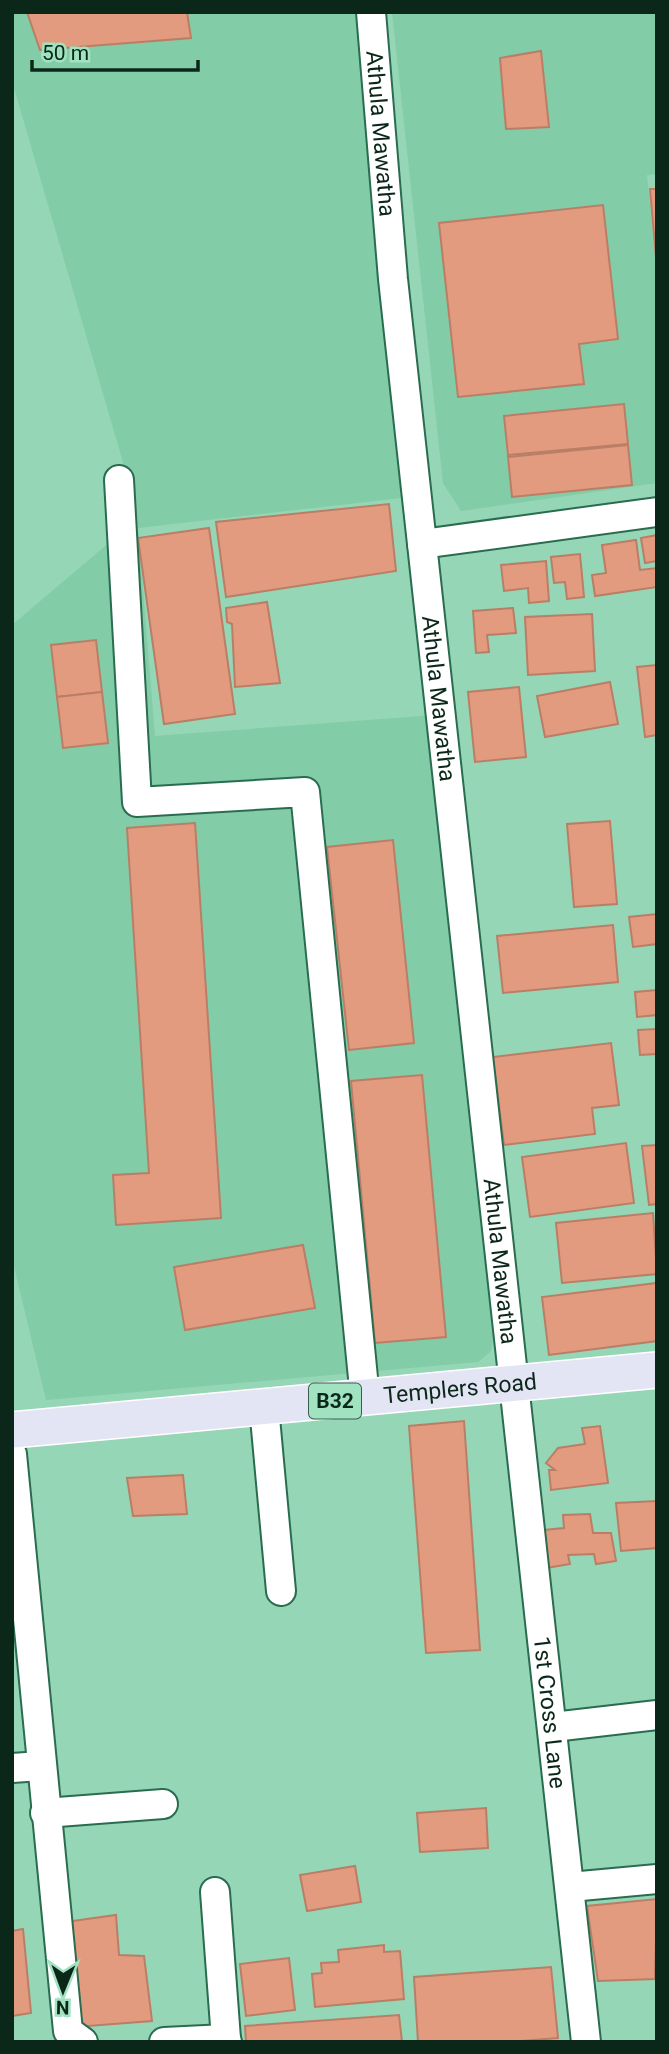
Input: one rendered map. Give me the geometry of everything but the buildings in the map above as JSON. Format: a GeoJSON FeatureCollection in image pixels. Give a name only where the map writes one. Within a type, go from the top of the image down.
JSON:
{"type":"FeatureCollection","features":[{"type":"Feature","properties":{"kind":"main road","name":"Templers Road"},"geometry":{"type":"LineString","coordinates":[[12,1430],[657,1370]]}},
{"type":"Feature","properties":{"kind":"street","name":"Athula Mawatha"},"geometry":{"type":"LineString","coordinates":[[371,12],[393,279],[472,1013],[516,1384]]}},
{"type":"Feature","properties":{"kind":"street"},"geometry":{"type":"LineString","coordinates":[[119,480],[137,802],[305,792],[365,1398]]}},
{"type":"Feature","properties":{"kind":"street"},"geometry":{"type":"LineString","coordinates":[[422,544],[657,512]]}},
{"type":"Feature","properties":{"kind":"street","name":"1st Cross Lane"},"geometry":{"type":"LineString","coordinates":[[516,1384],[586,2042]]}},
{"type":"Feature","properties":{"kind":"street"},"geometry":{"type":"LineString","coordinates":[[264,1407],[281,1591]]}},
{"type":"Feature","properties":{"kind":"street"},"geometry":{"type":"LineString","coordinates":[[12,1454],[68,2031],[83,2042]]}},
{"type":"Feature","properties":{"kind":"street"},"geometry":{"type":"LineString","coordinates":[[553,1727],[657,1715]]}},
{"type":"Feature","properties":{"kind":"street"},"geometry":{"type":"LineString","coordinates":[[12,1769],[41,1766]]}},
{"type":"Feature","properties":{"kind":"street"},"geometry":{"type":"LineString","coordinates":[[45,1813],[163,1804]]}},
{"type":"Feature","properties":{"kind":"street"},"geometry":{"type":"LineString","coordinates":[[570,1887],[657,1879]]}},
{"type":"Feature","properties":{"kind":"street"},"geometry":{"type":"LineString","coordinates":[[164,2042],[226,2040],[215,1892]]}},
{"type":"Feature","properties":{"kind":"shaded area"},"geometry":{"type":"Polygon","coordinates":[[[12,12],[360,12],[410,497],[138,528],[155,736],[436,715],[500,1307],[491,1351],[478,1362],[46,1400],[12,1258],[12,625],[124,530],[134,500],[12,81],[12,12]]]}},
{"type":"Feature","properties":{"kind":"shaded area"},"geometry":{"type":"Polygon","coordinates":[[[392,12],[657,12],[657,174],[647,175],[657,278],[657,483],[461,511],[443,483],[392,12]]]}}]}
